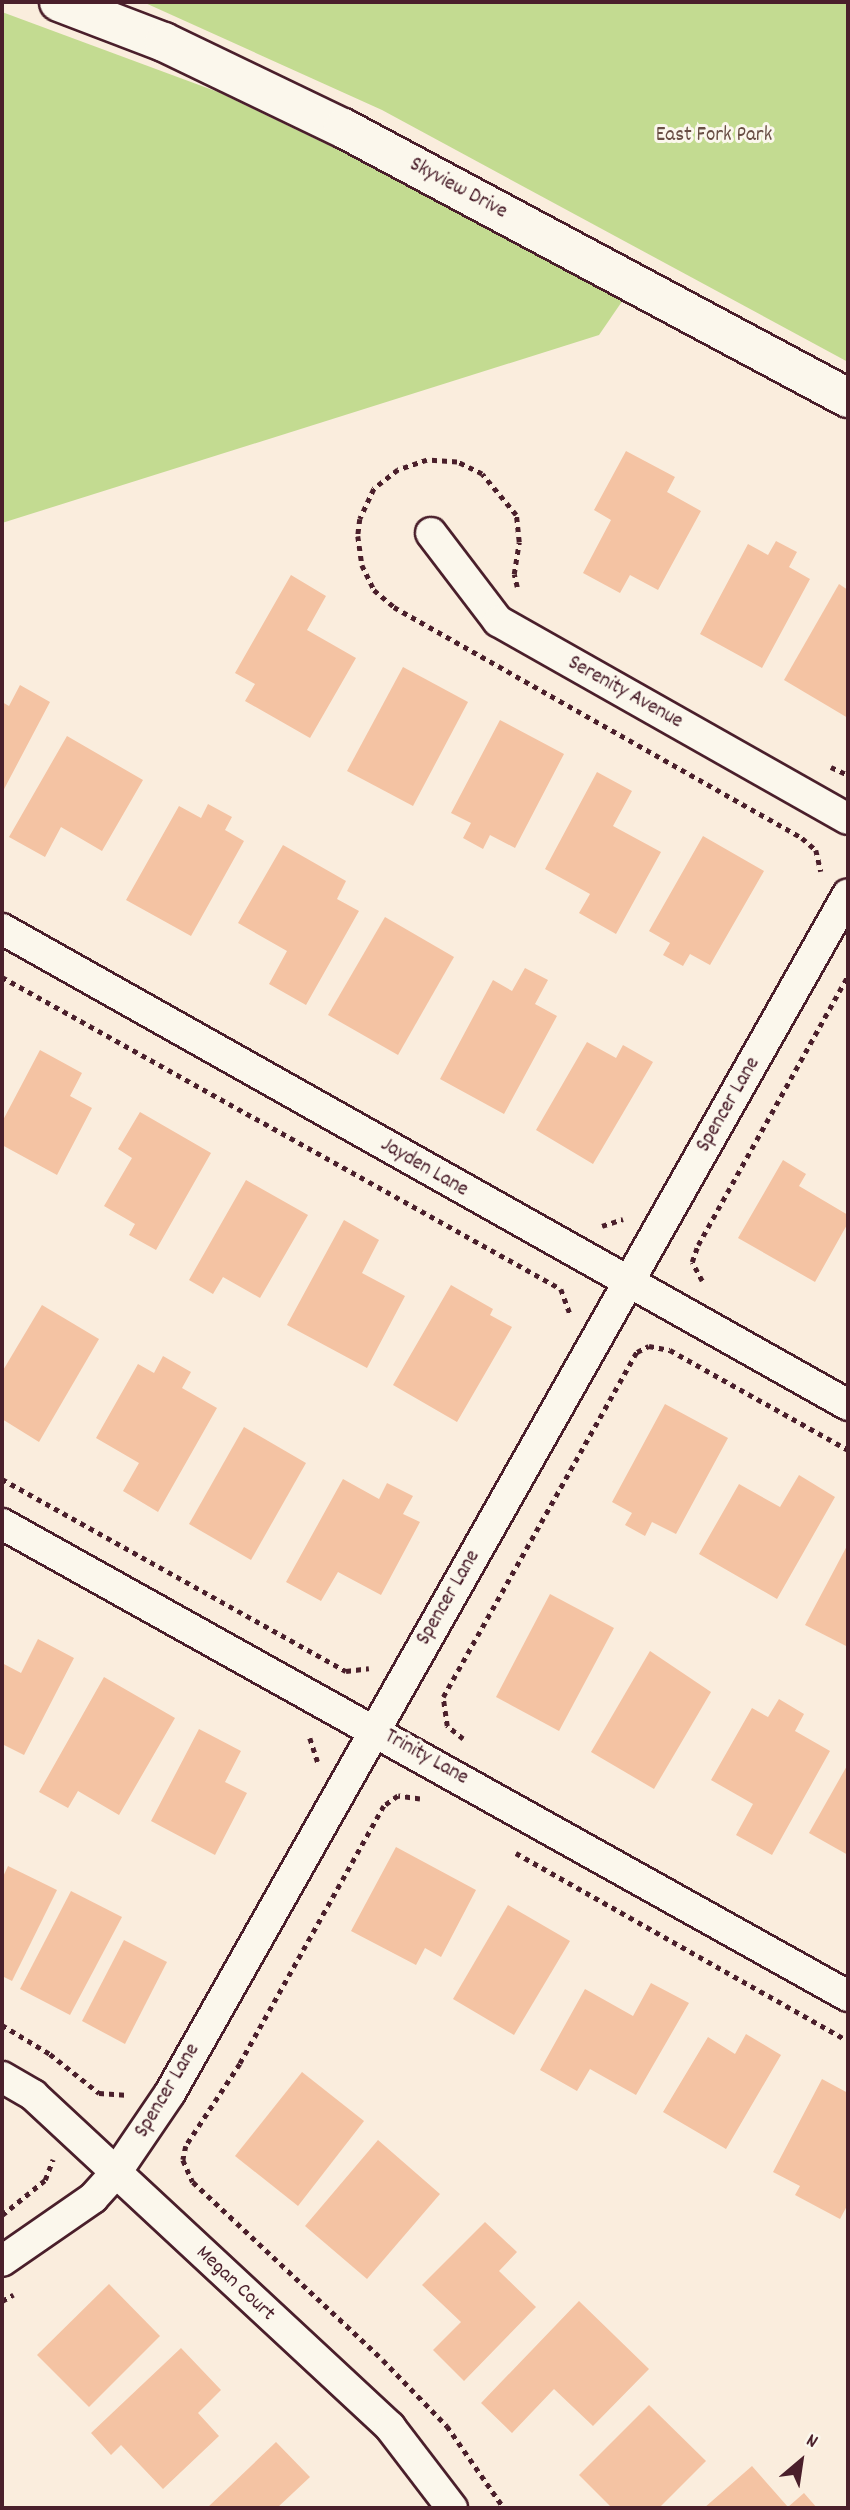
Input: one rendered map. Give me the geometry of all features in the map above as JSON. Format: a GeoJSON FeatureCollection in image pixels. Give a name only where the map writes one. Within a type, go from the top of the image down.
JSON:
{"type":"FeatureCollection","features":[{"type":"Feature","properties":{"kind":"street","name":"Skyview Drive"},"geometry":{"type":"LineString","coordinates":[[59,2],[164,42],[320,116],[848,398]]}},
{"type":"Feature","properties":{"kind":"street","name":"Serenity Avenue"},"geometry":{"type":"LineString","coordinates":[[431,533],[498,621],[848,819]]}},
{"type":"Feature","properties":{"kind":"street","name":"Spencer Lane"},"geometry":{"type":"LineString","coordinates":[[2,2261],[93,2198],[117,2171],[170,2093],[848,894]]}},
{"type":"Feature","properties":{"kind":"street","name":"Jayden Lane"},"geometry":{"type":"LineString","coordinates":[[2,929],[848,1405]]}},
{"type":"Feature","properties":{"kind":"street","name":"Trinity Lane"},"geometry":{"type":"LineString","coordinates":[[2,1524],[374,1729],[848,1996]]}},
{"type":"Feature","properties":{"kind":"street","name":"Megan Court"},"geometry":{"type":"LineString","coordinates":[[2,2077],[33,2095],[390,2427],[452,2508]]}},
{"type":"Feature","properties":{"kind":"path"},"geometry":{"type":"LineString","coordinates":[[523,593],[514,574],[519,542],[516,515],[482,474],[457,462],[427,460],[398,470],[374,489],[360,519],[358,536],[362,565],[374,590],[394,607],[802,838],[821,862],[819,877]]}},
{"type":"Feature","properties":{"kind":"path"},"geometry":{"type":"LineString","coordinates":[[818,759],[848,775]]}},
{"type":"Feature","properties":{"kind":"path"},"geometry":{"type":"LineString","coordinates":[[705,1285],[692,1262],[698,1245],[848,975]]}},
{"type":"Feature","properties":{"kind":"path"},"geometry":{"type":"LineString","coordinates":[[2,976],[561,1289],[570,1307],[567,1324]]}},
{"type":"Feature","properties":{"kind":"path"},"geometry":{"type":"LineString","coordinates":[[595,1224],[616,1225],[629,1213]]}},
{"type":"Feature","properties":{"kind":"path"},"geometry":{"type":"LineString","coordinates":[[472,1744],[447,1726],[443,1697],[637,1352],[649,1346],[670,1350],[848,1450]]}},
{"type":"Feature","properties":{"kind":"path"},"geometry":{"type":"LineString","coordinates":[[2,1479],[346,1671],[364,1672],[373,1665]]}},
{"type":"Feature","properties":{"kind":"path"},"geometry":{"type":"LineString","coordinates":[[301,1733],[316,1746],[314,1772]]}},
{"type":"Feature","properties":{"kind":"path"},"geometry":{"type":"LineString","coordinates":[[427,1803],[406,1796],[384,1806],[240,2064],[186,2146],[183,2161],[192,2182],[383,2360],[447,2426],[504,2508]]}},
{"type":"Feature","properties":{"kind":"path"},"geometry":{"type":"LineString","coordinates":[[511,1851],[848,2041]]}},
{"type":"Feature","properties":{"kind":"path"},"geometry":{"type":"LineString","coordinates":[[2,2025],[50,2054],[99,2093],[115,2098],[134,2090]]}},
{"type":"Feature","properties":{"kind":"path"},"geometry":{"type":"LineString","coordinates":[[2,2215],[45,2180],[53,2167],[51,2153]]}},
{"type":"Feature","properties":{"kind":"path"},"geometry":{"type":"LineString","coordinates":[[2,2301],[21,2291]]}},
{"type":"Feature","properties":{"kind":"green space","name":"East Fork Park"},"geometry":{"type":"Polygon","coordinates":[[[143,2],[848,2],[848,362],[382,110],[143,2]]]}},
{"type":"Feature","properties":{"kind":"green space"},"geometry":{"type":"Polygon","coordinates":[[[2,12],[218,92],[382,171],[623,300],[599,335],[2,523],[2,12]]]}},
{"type":"Feature","properties":{"kind":"building"},"geometry":{"type":"Polygon","coordinates":[[[626,451],[675,477],[667,492],[701,511],[658,590],[630,575],[620,593],[583,573],[611,520],[594,510],[626,451]]]}},
{"type":"Feature","properties":{"kind":"building"},"geometry":{"type":"Polygon","coordinates":[[[776,541],[797,552],[789,567],[810,579],[762,668],[700,634],[748,544],[768,555],[776,541]]]}},
{"type":"Feature","properties":{"kind":"building"},"geometry":{"type":"Polygon","coordinates":[[[291,575],[326,596],[307,630],[356,658],[310,738],[245,701],[255,684],[235,673],[291,575]]]}},
{"type":"Feature","properties":{"kind":"building"},"geometry":{"type":"Polygon","coordinates":[[[839,584],[848,590],[848,718],[784,680],[839,584]]]}},
{"type":"Feature","properties":{"kind":"building"},"geometry":{"type":"Polygon","coordinates":[[[403,667],[468,702],[413,806],[347,771],[403,667]]]}},
{"type":"Feature","properties":{"kind":"building"},"geometry":{"type":"Polygon","coordinates":[[[20,685],[50,702],[2,793],[2,702],[9,706],[20,685]]]}},
{"type":"Feature","properties":{"kind":"building"},"geometry":{"type":"Polygon","coordinates":[[[500,720],[564,754],[515,848],[490,835],[483,849],[463,838],[471,823],[451,813],[500,720]]]}},
{"type":"Feature","properties":{"kind":"building"},"geometry":{"type":"Polygon","coordinates":[[[67,736],[143,780],[102,851],[61,827],[45,857],[9,837],[67,736]]]}},
{"type":"Feature","properties":{"kind":"building"},"geometry":{"type":"Polygon","coordinates":[[[597,772],[632,791],[613,826],[661,852],[616,934],[579,913],[590,894],[545,869],[597,772]]]}},
{"type":"Feature","properties":{"kind":"building"},"geometry":{"type":"Polygon","coordinates":[[[208,804],[232,817],[225,830],[244,841],[191,936],[126,900],[179,806],[201,818],[208,804]]]}},
{"type":"Feature","properties":{"kind":"building"},"geometry":{"type":"Polygon","coordinates":[[[703,836],[764,871],[710,965],[690,954],[683,966],[663,955],[670,943],[649,931],[703,836]]]}},
{"type":"Feature","properties":{"kind":"building"},"geometry":{"type":"Polygon","coordinates":[[[283,845],[346,881],[337,899],[359,911],[306,1005],[269,984],[287,951],[238,923],[283,845]]]}},
{"type":"Feature","properties":{"kind":"building"},"geometry":{"type":"Polygon","coordinates":[[[385,917],[454,957],[398,1055],[328,1015],[385,917]]]}},
{"type":"Feature","properties":{"kind":"building"},"geometry":{"type":"Polygon","coordinates":[[[525,968],[548,980],[535,1004],[557,1016],[504,1114],[440,1079],[493,980],[512,991],[525,968]]]}},
{"type":"Feature","properties":{"kind":"building"},"geometry":{"type":"Polygon","coordinates":[[[587,1042],[616,1058],[623,1045],[653,1062],[593,1164],[536,1130],[587,1042]]]}},
{"type":"Feature","properties":{"kind":"building"},"geometry":{"type":"Polygon","coordinates":[[[40,1050],[82,1073],[70,1096],[92,1108],[57,1175],[2,1145],[2,1122],[40,1050]]]}},
{"type":"Feature","properties":{"kind":"building"},"geometry":{"type":"Polygon","coordinates":[[[140,1112],[211,1153],[156,1250],[129,1235],[135,1224],[104,1206],[132,1158],[118,1149],[140,1112]]]}},
{"type":"Feature","properties":{"kind":"building"},"geometry":{"type":"Polygon","coordinates":[[[783,1160],[806,1174],[799,1186],[848,1215],[848,1223],[815,1282],[738,1238],[783,1160]]]}},
{"type":"Feature","properties":{"kind":"building"},"geometry":{"type":"Polygon","coordinates":[[[246,1180],[308,1215],[260,1298],[223,1277],[213,1294],[189,1280],[246,1180]]]}},
{"type":"Feature","properties":{"kind":"building"},"geometry":{"type":"Polygon","coordinates":[[[344,1220],[379,1240],[362,1273],[405,1296],[367,1368],[287,1325],[344,1220]]]}},
{"type":"Feature","properties":{"kind":"building"},"geometry":{"type":"Polygon","coordinates":[[[451,1285],[493,1309],[490,1315],[512,1327],[457,1422],[393,1385],[451,1285]]]}},
{"type":"Feature","properties":{"kind":"building"},"geometry":{"type":"Polygon","coordinates":[[[42,1305],[99,1339],[39,1442],[2,1419],[2,1372],[42,1305]]]}},
{"type":"Feature","properties":{"kind":"building"},"geometry":{"type":"Polygon","coordinates":[[[163,1356],[191,1372],[182,1388],[217,1408],[158,1512],[123,1491],[139,1463],[96,1438],[138,1364],[154,1373],[163,1356]]]}},
{"type":"Feature","properties":{"kind":"building"},"geometry":{"type":"Polygon","coordinates":[[[665,1404],[728,1438],[676,1534],[652,1522],[645,1536],[625,1525],[632,1513],[612,1502],[665,1404]]]}},
{"type":"Feature","properties":{"kind":"building"},"geometry":{"type":"Polygon","coordinates":[[[244,1427],[306,1463],[251,1560],[189,1524],[244,1427]]]}},
{"type":"Feature","properties":{"kind":"building"},"geometry":{"type":"Polygon","coordinates":[[[799,1475],[835,1497],[777,1599],[699,1554],[739,1484],[780,1507],[799,1475]]]}},
{"type":"Feature","properties":{"kind":"building"},"geometry":{"type":"Polygon","coordinates":[[[343,1479],[379,1499],[387,1483],[413,1496],[403,1514],[420,1522],[381,1595],[338,1572],[321,1601],[286,1582],[343,1479]]]}},
{"type":"Feature","properties":{"kind":"building"},"geometry":{"type":"Polygon","coordinates":[[[848,1544],[848,1647],[805,1625],[848,1544]]]}},
{"type":"Feature","properties":{"kind":"building"},"geometry":{"type":"Polygon","coordinates":[[[550,1594],[614,1628],[559,1731],[496,1697],[550,1594]]]}},
{"type":"Feature","properties":{"kind":"building"},"geometry":{"type":"Polygon","coordinates":[[[38,1639],[74,1658],[24,1755],[2,1744],[2,1663],[21,1673],[38,1639]]]}},
{"type":"Feature","properties":{"kind":"building"},"geometry":{"type":"Polygon","coordinates":[[[650,1651],[711,1692],[654,1789],[591,1752],[650,1651]]]}},
{"type":"Feature","properties":{"kind":"building"},"geometry":{"type":"Polygon","coordinates":[[[104,1677],[175,1718],[119,1815],[78,1791],[68,1808],[39,1792],[104,1677]]]}},
{"type":"Feature","properties":{"kind":"building"},"geometry":{"type":"Polygon","coordinates":[[[779,1699],[804,1714],[795,1731],[830,1751],[772,1855],[736,1835],[753,1804],[711,1780],[752,1708],[768,1717],[779,1699]]]}},
{"type":"Feature","properties":{"kind":"building"},"geometry":{"type":"Polygon","coordinates":[[[199,1729],[241,1751],[225,1782],[247,1793],[215,1855],[151,1821],[199,1729]]]}},
{"type":"Feature","properties":{"kind":"building"},"geometry":{"type":"Polygon","coordinates":[[[848,1764],[848,1855],[809,1833],[848,1764]]]}},
{"type":"Feature","properties":{"kind":"building"},"geometry":{"type":"Polygon","coordinates":[[[396,1847],[476,1890],[441,1957],[425,1948],[416,1965],[351,1931],[396,1847]]]}},
{"type":"Feature","properties":{"kind":"building"},"geometry":{"type":"Polygon","coordinates":[[[8,1866],[57,1890],[12,1981],[2,1976],[2,1879],[8,1866]]]}},
{"type":"Feature","properties":{"kind":"building"},"geometry":{"type":"Polygon","coordinates":[[[71,1891],[122,1917],[70,2015],[20,1989],[71,1891]]]}},
{"type":"Feature","properties":{"kind":"building"},"geometry":{"type":"Polygon","coordinates":[[[508,1905],[570,1941],[514,2035],[453,1999],[508,1905]]]}},
{"type":"Feature","properties":{"kind":"building"},"geometry":{"type":"Polygon","coordinates":[[[124,1940],[167,1962],[125,2044],[82,2021],[124,1940]]]}},
{"type":"Feature","properties":{"kind":"building"},"geometry":{"type":"Polygon","coordinates":[[[651,1983],[689,2003],[636,2095],[590,2069],[577,2091],[540,2070],[585,1989],[633,2016],[651,1983]]]}},
{"type":"Feature","properties":{"kind":"building"},"geometry":{"type":"Polygon","coordinates":[[[746,2034],[781,2055],[726,2149],[663,2112],[708,2037],[735,2054],[746,2034]]]}},
{"type":"Feature","properties":{"kind":"building"},"geometry":{"type":"Polygon","coordinates":[[[302,2072],[364,2121],[298,2206],[235,2156],[302,2072]]]}},
{"type":"Feature","properties":{"kind":"building"},"geometry":{"type":"Polygon","coordinates":[[[822,2079],[848,2093],[848,2204],[840,2219],[795,2195],[800,2186],[773,2172],[822,2079]]]}},
{"type":"Feature","properties":{"kind":"building"},"geometry":{"type":"Polygon","coordinates":[[[378,2140],[440,2194],[367,2279],[305,2226],[378,2140]]]}},
{"type":"Feature","properties":{"kind":"building"},"geometry":{"type":"Polygon","coordinates":[[[485,2222],[517,2252],[499,2271],[536,2307],[464,2381],[433,2350],[461,2322],[422,2285],[485,2222]]]}},
{"type":"Feature","properties":{"kind":"building"},"geometry":{"type":"Polygon","coordinates":[[[109,2284],[160,2336],[89,2407],[37,2355],[109,2284]]]}},
{"type":"Feature","properties":{"kind":"building"},"geometry":{"type":"Polygon","coordinates":[[[579,2301],[649,2369],[593,2426],[554,2389],[512,2433],[481,2403],[579,2301]]]}},
{"type":"Feature","properties":{"kind":"building"},"geometry":{"type":"Polygon","coordinates":[[[181,2348],[221,2390],[198,2413],[219,2436],[163,2489],[121,2445],[111,2455],[91,2433],[181,2348]]]}},
{"type":"Feature","properties":{"kind":"building"},"geometry":{"type":"Polygon","coordinates":[[[649,2405],[706,2461],[659,2508],[612,2508],[579,2475],[649,2405]]]}},
{"type":"Feature","properties":{"kind":"building"},"geometry":{"type":"Polygon","coordinates":[[[276,2442],[310,2477],[277,2508],[207,2508],[276,2442]]]}},
{"type":"Feature","properties":{"kind":"building"},"geometry":{"type":"Polygon","coordinates":[[[752,2466],[788,2507],[804,2493],[817,2508],[704,2508],[752,2466]]]}}]}
